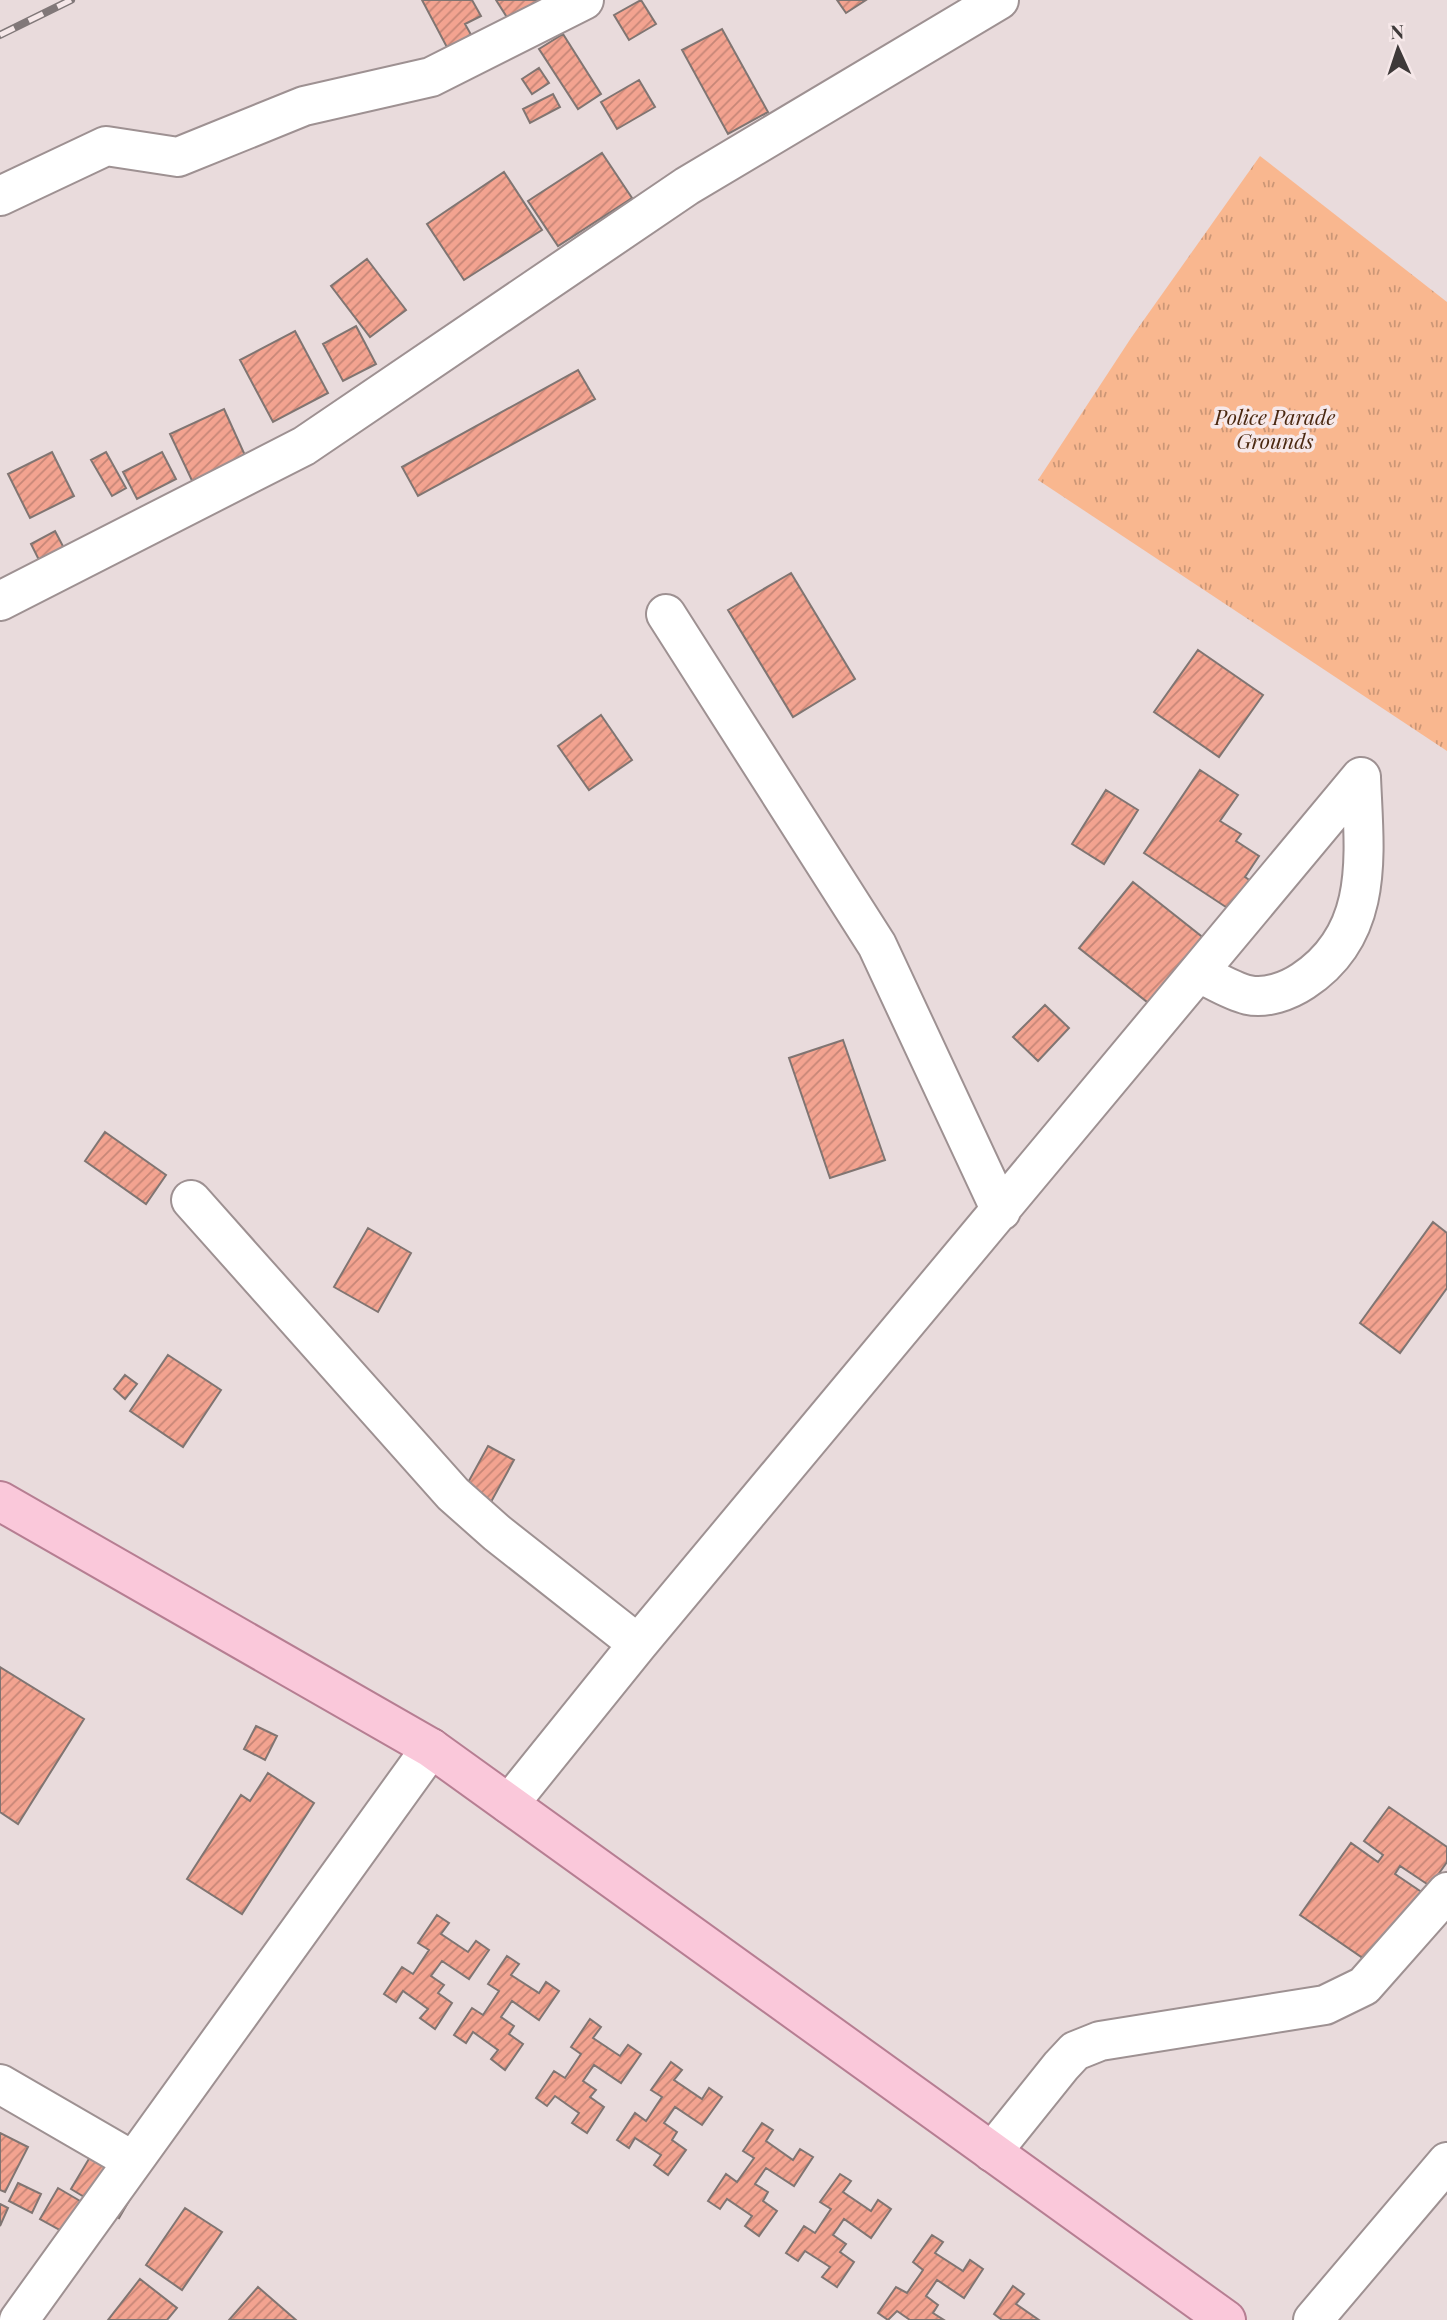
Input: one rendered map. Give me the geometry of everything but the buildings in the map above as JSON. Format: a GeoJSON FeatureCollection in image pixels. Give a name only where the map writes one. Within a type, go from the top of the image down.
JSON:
{"type":"FeatureCollection","features":[{"type":"Feature","properties":{"kind":"main road"},"geometry":{"type":"LineString","coordinates":[[0,1502],[431,1748],[1226,2320]]}},
{"type":"Feature","properties":{"kind":"street"},"geometry":{"type":"LineString","coordinates":[[0,195],[106,146],[177,157],[304,106],[431,77],[583,0]]}},
{"type":"Feature","properties":{"kind":"street"},"geometry":{"type":"LineString","coordinates":[[0,601],[304,446],[687,186],[999,0]]}},
{"type":"Feature","properties":{"kind":"street"},"geometry":{"type":"LineString","coordinates":[[666,614],[877,945],[1001,1211]]}},
{"type":"Feature","properties":{"kind":"street"},"geometry":{"type":"LineString","coordinates":[[509,1804],[638,1644],[1361,777],[1364,855],[1360,891],[1354,917],[1341,946],[1318,971],[1296,986],[1269,996],[1247,995],[1199,973]]}},
{"type":"Feature","properties":{"kind":"street"},"geometry":{"type":"LineString","coordinates":[[191,1200],[453,1494],[497,1533],[638,1644]]}},
{"type":"Feature","properties":{"kind":"street"},"geometry":{"type":"LineString","coordinates":[[19,2320],[431,1748]]}},
{"type":"Feature","properties":{"kind":"street"},"geometry":{"type":"LineString","coordinates":[[992,2152],[1075,2052],[1100,2041],[1325,2005],[1364,1986],[1447,1892]]}},
{"type":"Feature","properties":{"kind":"street"},"geometry":{"type":"LineString","coordinates":[[0,2084],[133,2161]]}},
{"type":"Feature","properties":{"kind":"street"},"geometry":{"type":"LineString","coordinates":[[1313,2320],[1447,2162]]}},
{"type":"Feature","properties":{"kind":"green space","name":"Police Parade Grounds"},"geometry":{"type":"Polygon","coordinates":[[[1260,156],[1447,302],[1447,751],[1038,480],[1131,338],[1260,156]]]}},
{"type":"Feature","properties":{"kind":"railway"},"geometry":{"type":"LineString","coordinates":[[0,35],[71,0]]}}]}
